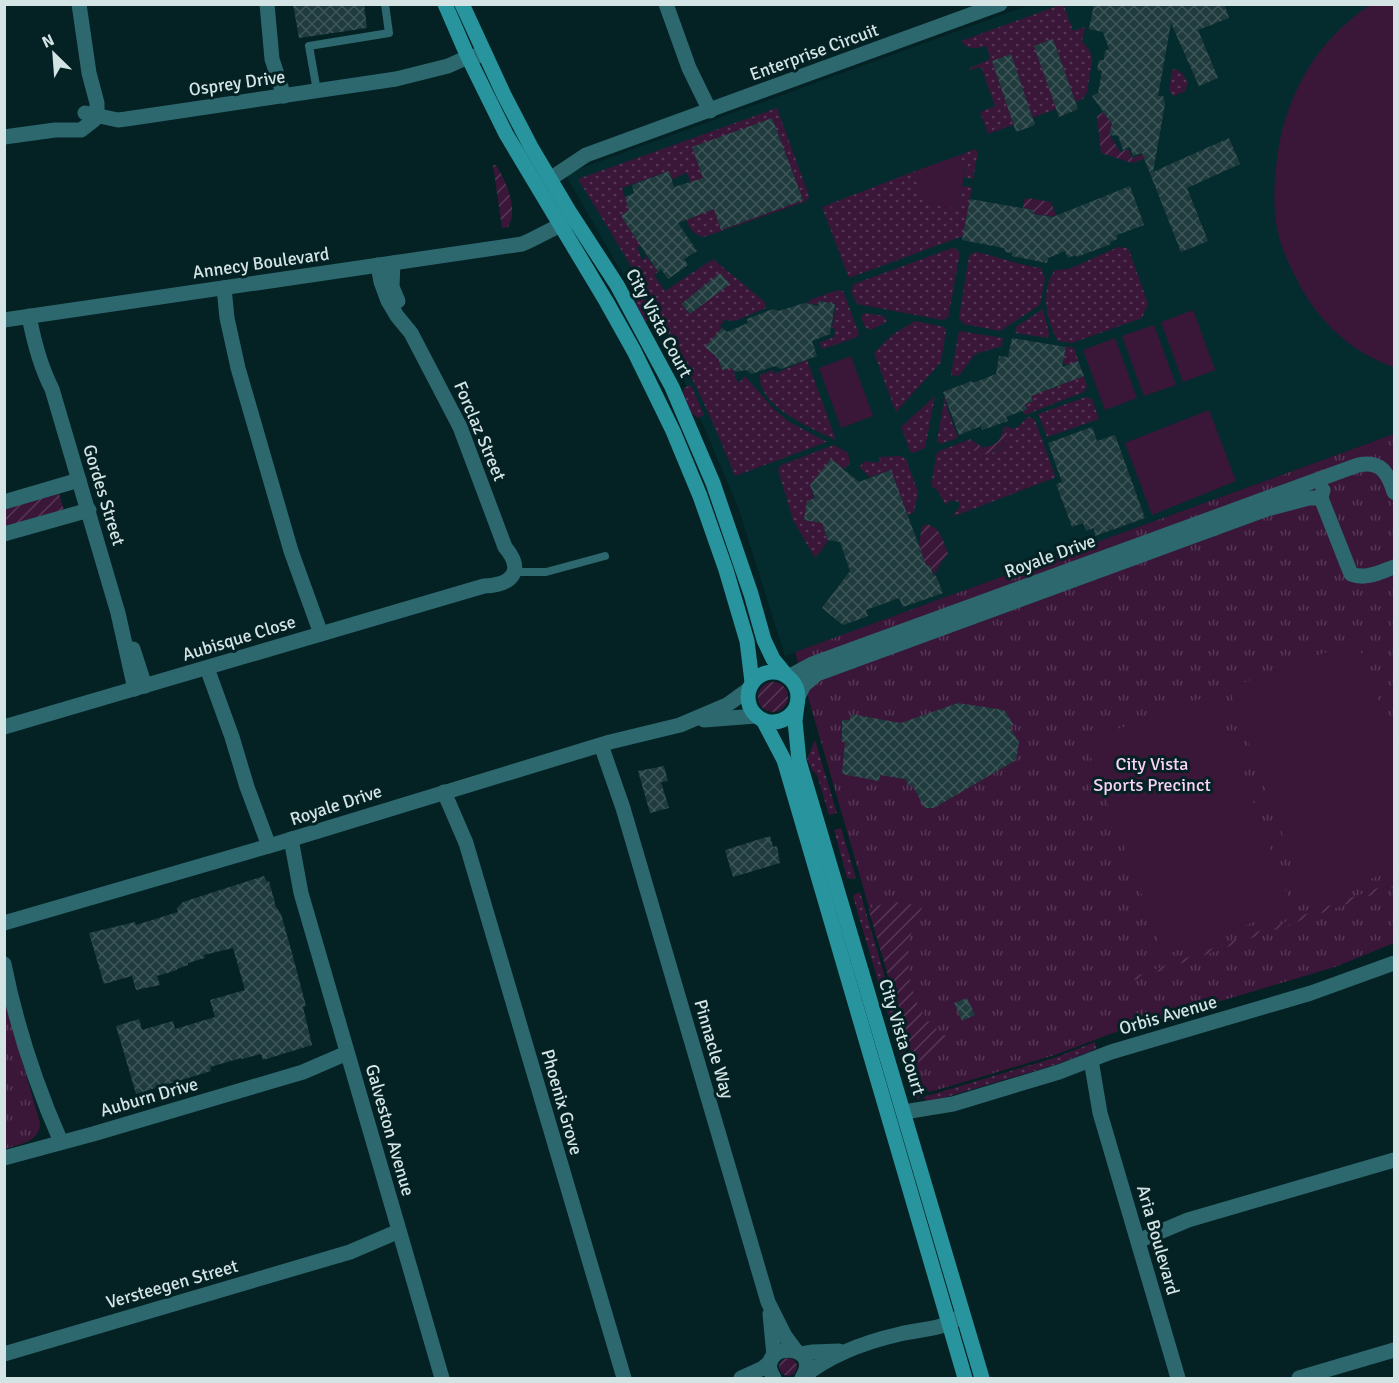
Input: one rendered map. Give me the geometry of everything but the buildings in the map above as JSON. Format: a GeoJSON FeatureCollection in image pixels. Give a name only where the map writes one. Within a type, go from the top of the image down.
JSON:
{"type":"FeatureCollection","features":[{"type":"Feature","properties":{"kind":"street"},"geometry":{"type":"LineString","coordinates":[[4,137],[56,130],[90,114],[89,73],[79,4]]}},
{"type":"Feature","properties":{"kind":"street"},"geometry":{"type":"LineString","coordinates":[[267,4],[277,97]]}},
{"type":"Feature","properties":{"kind":"street","name":"City Vista Court"},"geometry":{"type":"LineString","coordinates":[[445,4],[470,61],[516,152],[634,351],[688,465],[745,629],[751,686]]}},
{"type":"Feature","properties":{"kind":"street","name":"City Vista Court"},"geometry":{"type":"LineString","coordinates":[[462,4],[485,55],[548,175],[617,285],[672,387],[713,483],[751,594],[764,640],[773,659],[788,676]]}},
{"type":"Feature","properties":{"kind":"street"},"geometry":{"type":"LineString","coordinates":[[666,4],[705,112]]}},
{"type":"Feature","properties":{"kind":"street","name":"Enterprise Circuit"},"geometry":{"type":"LineString","coordinates":[[548,175],[565,159],[578,155],[586,156],[1000,4]]}},
{"type":"Feature","properties":{"kind":"street","name":"Osprey Drive"},"geometry":{"type":"LineString","coordinates":[[90,114],[126,119],[396,79],[436,78],[452,75],[470,61],[485,55]]}},
{"type":"Feature","properties":{"kind":"street","name":"Annecy Boulevard"},"geometry":{"type":"LineString","coordinates":[[4,320],[522,244],[545,244],[576,220]]}},
{"type":"Feature","properties":{"kind":"street","name":"Forclaz Street"},"geometry":{"type":"LineString","coordinates":[[385,264],[381,282],[388,301],[411,334],[460,427],[505,547],[509,570]]}},
{"type":"Feature","properties":{"kind":"street"},"geometry":{"type":"LineString","coordinates":[[218,289],[220,324],[238,368],[316,635]]}},
{"type":"Feature","properties":{"kind":"street","name":"Gordes Street"},"geometry":{"type":"LineString","coordinates":[[35,316],[34,342],[43,373],[52,389],[80,480],[140,687]]}},
{"type":"Feature","properties":{"kind":"street","name":"Royale Drive"},"geometry":{"type":"LineString","coordinates":[[788,676],[813,664],[1358,465],[1374,464],[1381,467],[1395,492]]}},
{"type":"Feature","properties":{"kind":"street"},"geometry":{"type":"LineString","coordinates":[[1328,476],[1321,498],[1351,574],[1366,577],[1395,567]]}},
{"type":"Feature","properties":{"kind":"street"},"geometry":{"type":"LineString","coordinates":[[4,502],[80,480]]}},
{"type":"Feature","properties":{"kind":"street","name":"Royale Drive"},"geometry":{"type":"LineString","coordinates":[[797,701],[804,685],[817,674],[1268,509],[1310,498],[1321,498]]}},
{"type":"Feature","properties":{"kind":"street"},"geometry":{"type":"LineString","coordinates":[[4,534],[89,510]]}},
{"type":"Feature","properties":{"kind":"street","name":"Aubisque Close"},"geometry":{"type":"LineString","coordinates":[[4,727],[484,586],[509,570]]}},
{"type":"Feature","properties":{"kind":"street","name":"Galveston Avenue"},"geometry":{"type":"LineString","coordinates":[[211,666],[247,788],[301,893],[442,1378]]}},
{"type":"Feature","properties":{"kind":"street"},"geometry":{"type":"LineString","coordinates":[[765,673],[780,673],[788,676],[797,689],[797,701],[787,718],[771,722],[759,718],[714,718],[680,724],[727,705],[765,673]]}},
{"type":"Feature","properties":{"kind":"street"},"geometry":{"type":"LineString","coordinates":[[751,686],[748,703],[759,718]]}},
{"type":"Feature","properties":{"kind":"street","name":"City Vista Court"},"geometry":{"type":"LineString","coordinates":[[797,701],[795,721],[799,761],[982,1378]]}},
{"type":"Feature","properties":{"kind":"street","name":"City Vista Court"},"geometry":{"type":"LineString","coordinates":[[759,718],[784,760],[965,1378]]}},
{"type":"Feature","properties":{"kind":"street","name":"Royale Drive"},"geometry":{"type":"LineString","coordinates":[[4,923],[605,744],[680,724]]}},
{"type":"Feature","properties":{"kind":"street","name":"Pinnacle Way"},"geometry":{"type":"LineString","coordinates":[[605,744],[768,1302],[785,1336],[798,1353]]}},
{"type":"Feature","properties":{"kind":"street","name":"Phoenix Grove"},"geometry":{"type":"LineString","coordinates":[[450,790],[622,1376]]}},
{"type":"Feature","properties":{"kind":"street"},"geometry":{"type":"LineString","coordinates":[[4,963],[55,1143]]}},
{"type":"Feature","properties":{"kind":"street","name":"Orbis Avenue"},"geometry":{"type":"LineString","coordinates":[[905,1118],[1311,993],[1395,963]]}},
{"type":"Feature","properties":{"kind":"street","name":"Auburn Drive"},"geometry":{"type":"LineString","coordinates":[[4,1158],[349,1059]]}},
{"type":"Feature","properties":{"kind":"street","name":"Aria Boulevard"},"geometry":{"type":"LineString","coordinates":[[1084,1062],[1178,1378]]}},
{"type":"Feature","properties":{"kind":"street"},"geometry":{"type":"LineString","coordinates":[[1136,1235],[1395,1160]]}},
{"type":"Feature","properties":{"kind":"street","name":"Versteegen Street"},"geometry":{"type":"LineString","coordinates":[[4,1354],[401,1238]]}},
{"type":"Feature","properties":{"kind":"street","name":"Pinnacle Way"},"geometry":{"type":"LineString","coordinates":[[768,1302],[773,1358],[772,1378]]}},
{"type":"Feature","properties":{"kind":"street"},"geometry":{"type":"LineString","coordinates":[[802,1378],[819,1364],[844,1351],[963,1315]]}},
{"type":"Feature","properties":{"kind":"street"},"geometry":{"type":"LineString","coordinates":[[741,1378],[763,1368],[784,1350],[798,1353],[844,1351]]}},
{"type":"Feature","properties":{"kind":"street"},"geometry":{"type":"LineString","coordinates":[[1299,1378],[1395,1350]]}},
{"type":"Feature","properties":{"kind":"street"},"geometry":{"type":"LineString","coordinates":[[798,1353],[806,1365],[802,1378]]}},
{"type":"Feature","properties":{"kind":"lane"},"geometry":{"type":"LineString","coordinates":[[317,91],[309,46],[389,33],[385,4]]}},
{"type":"Feature","properties":{"kind":"lane"},"geometry":{"type":"LineString","coordinates":[[509,570],[546,572],[605,556]]}},
{"type":"Feature","properties":{"kind":"shaded area"},"geometry":{"type":"Polygon","coordinates":[[[1029,5],[1394,5],[1394,434],[785,656],[738,507],[685,383],[565,174],[1029,5]]]}},
{"type":"Feature","properties":{"kind":"green space"},"geometry":{"type":"Polygon","coordinates":[[[1060,5],[1066,5],[1064,6],[1073,31],[1085,27],[1082,41],[1090,51],[1092,61],[1087,92],[1083,99],[988,134],[980,112],[995,106],[981,67],[970,70],[990,59],[987,46],[972,48],[961,41],[1060,5]]]}},
{"type":"Feature","properties":{"kind":"green space"},"geometry":{"type":"Polygon","coordinates":[[[1370,5],[1394,5],[1394,367],[1363,353],[1336,333],[1324,320],[1296,278],[1283,250],[1276,224],[1274,192],[1279,143],[1294,97],[1317,55],[1350,20],[1370,5]]]}},
{"type":"Feature","properties":{"kind":"green space"},"geometry":{"type":"Polygon","coordinates":[[[1175,69],[1182,73],[1188,83],[1185,91],[1174,96],[1169,91],[1172,70],[1175,69]]]}},
{"type":"Feature","properties":{"kind":"green space"},"geometry":{"type":"Polygon","coordinates":[[[777,108],[809,196],[804,202],[704,237],[693,231],[686,220],[694,217],[691,184],[687,173],[672,179],[669,171],[622,188],[629,210],[621,216],[642,246],[637,247],[642,260],[647,257],[658,272],[654,275],[665,291],[713,259],[765,302],[766,308],[735,321],[725,320],[720,326],[722,328],[706,347],[718,358],[722,370],[731,368],[734,370],[739,383],[745,376],[773,408],[788,421],[827,442],[735,476],[719,436],[664,324],[578,179],[777,108]]]}},
{"type":"Feature","properties":{"kind":"green space"},"geometry":{"type":"Polygon","coordinates":[[[1104,112],[1112,124],[1110,135],[1120,152],[1128,149],[1132,158],[1152,151],[1154,156],[1132,163],[1101,153],[1097,117],[1104,112]]]}},
{"type":"Feature","properties":{"kind":"green space"},"geometry":{"type":"Polygon","coordinates":[[[975,149],[978,152],[973,179],[964,177],[965,170],[960,155],[975,149]]]}},
{"type":"Feature","properties":{"kind":"green space"},"geometry":{"type":"Polygon","coordinates":[[[960,155],[965,170],[958,209],[924,203],[915,171],[960,155]]]}},
{"type":"Feature","properties":{"kind":"green space"},"geometry":{"type":"Polygon","coordinates":[[[493,165],[496,165],[500,172],[512,204],[508,227],[502,228],[493,165]]]}},
{"type":"Feature","properties":{"kind":"green space"},"geometry":{"type":"Polygon","coordinates":[[[915,171],[921,188],[958,209],[962,186],[972,187],[963,236],[849,278],[822,207],[915,171]]]}},
{"type":"Feature","properties":{"kind":"green space"},"geometry":{"type":"Polygon","coordinates":[[[1027,198],[1051,202],[1057,217],[1033,214],[1033,210],[1023,208],[1024,200],[1027,198]]]}},
{"type":"Feature","properties":{"kind":"green space"},"geometry":{"type":"Polygon","coordinates":[[[1118,247],[1129,250],[1148,304],[1142,318],[1072,343],[1058,341],[1050,324],[1046,306],[1047,287],[1055,270],[1069,269],[1118,247]]]}},
{"type":"Feature","properties":{"kind":"green space"},"geometry":{"type":"Polygon","coordinates":[[[952,248],[960,253],[948,318],[942,320],[857,304],[851,291],[854,284],[952,248]]]}},
{"type":"Feature","properties":{"kind":"green space"},"geometry":{"type":"Polygon","coordinates":[[[975,252],[1041,268],[1045,279],[1040,305],[1000,331],[963,324],[959,318],[969,256],[975,252]]]}},
{"type":"Feature","properties":{"kind":"green space"},"geometry":{"type":"Polygon","coordinates":[[[838,290],[843,291],[859,334],[857,337],[823,349],[819,343],[834,337],[835,329],[832,328],[836,304],[819,301],[818,305],[807,303],[838,290]]]}},
{"type":"Feature","properties":{"kind":"green space"},"geometry":{"type":"Polygon","coordinates":[[[643,293],[658,321],[652,324],[643,319],[635,304],[637,296],[643,293]]]}},
{"type":"Feature","properties":{"kind":"green space"},"geometry":{"type":"Polygon","coordinates":[[[1043,309],[1049,333],[1048,338],[1015,333],[1016,327],[1043,309]]]}},
{"type":"Feature","properties":{"kind":"green space"},"geometry":{"type":"Polygon","coordinates":[[[1193,310],[1215,370],[1183,382],[1161,322],[1193,310]]]}},
{"type":"Feature","properties":{"kind":"green space"},"geometry":{"type":"Polygon","coordinates":[[[865,313],[884,316],[887,322],[870,330],[865,327],[861,317],[865,313]]]}},
{"type":"Feature","properties":{"kind":"green space"},"geometry":{"type":"Polygon","coordinates":[[[915,321],[944,327],[946,330],[941,362],[896,412],[874,353],[892,335],[915,321]]]}},
{"type":"Feature","properties":{"kind":"green space"},"geometry":{"type":"Polygon","coordinates":[[[1154,325],[1176,385],[1144,396],[1122,336],[1154,325]]]}},
{"type":"Feature","properties":{"kind":"green space"},"geometry":{"type":"Polygon","coordinates":[[[959,331],[1003,338],[1002,346],[975,354],[959,376],[951,375],[959,331]]]}},
{"type":"Feature","properties":{"kind":"green space"},"geometry":{"type":"Polygon","coordinates":[[[1115,338],[1137,398],[1105,410],[1083,350],[1115,338]]]}},
{"type":"Feature","properties":{"kind":"green space"},"geometry":{"type":"Polygon","coordinates":[[[1066,347],[1074,348],[1087,386],[1084,392],[1025,415],[1023,411],[1027,409],[1025,404],[1033,401],[1030,394],[1058,387],[1069,365],[1063,363],[1066,347]]]}},
{"type":"Feature","properties":{"kind":"green space"},"geometry":{"type":"Polygon","coordinates":[[[851,356],[873,416],[841,428],[819,368],[851,356]]]}},
{"type":"Feature","properties":{"kind":"green space"},"geometry":{"type":"Polygon","coordinates":[[[807,360],[836,440],[788,415],[767,397],[761,386],[760,375],[773,370],[774,374],[807,360]]]}},
{"type":"Feature","properties":{"kind":"green space"},"geometry":{"type":"Polygon","coordinates":[[[691,385],[704,415],[698,418],[690,412],[682,396],[684,388],[691,385]]]}},
{"type":"Feature","properties":{"kind":"green space"},"geometry":{"type":"Polygon","coordinates":[[[950,389],[954,400],[945,402],[958,438],[940,444],[937,441],[946,390],[950,389]]]}},
{"type":"Feature","properties":{"kind":"green space"},"geometry":{"type":"Polygon","coordinates":[[[935,396],[925,448],[913,453],[910,451],[901,427],[935,396]]]}},
{"type":"Feature","properties":{"kind":"green space"},"geometry":{"type":"Polygon","coordinates":[[[1086,397],[1092,399],[1099,419],[1047,437],[1038,414],[1086,397]]]}},
{"type":"Feature","properties":{"kind":"green space"},"geometry":{"type":"Polygon","coordinates":[[[1209,410],[1236,481],[1152,515],[1125,443],[1209,410]]]}},
{"type":"Feature","properties":{"kind":"green space"},"geometry":{"type":"Polygon","coordinates":[[[1029,417],[1035,420],[1054,478],[952,517],[960,506],[959,502],[951,500],[946,505],[937,490],[931,486],[937,452],[968,440],[972,448],[979,452],[986,454],[993,452],[1005,443],[1006,426],[1014,429],[1029,417]]]}},
{"type":"Feature","properties":{"kind":"green space"},"geometry":{"type":"Polygon","coordinates":[[[1006,426],[1008,438],[999,449],[981,454],[971,447],[968,440],[970,439],[982,447],[994,444],[1002,436],[1003,427],[1006,426]]]}},
{"type":"Feature","properties":{"kind":"green space","name":"City Vista Sports Precinct"},"geometry":{"type":"Polygon","coordinates":[[[1394,434],[1394,943],[1335,967],[1110,1034],[1055,1055],[930,1092],[921,1087],[795,652],[1394,434]]]}},
{"type":"Feature","properties":{"kind":"green space"},"geometry":{"type":"Polygon","coordinates":[[[834,445],[848,453],[850,463],[844,469],[831,459],[810,485],[828,540],[815,558],[793,520],[778,470],[781,465],[834,445]]]}},
{"type":"Feature","properties":{"kind":"green space"},"geometry":{"type":"Polygon","coordinates":[[[900,456],[906,459],[918,492],[914,512],[908,515],[904,505],[901,505],[891,470],[870,477],[859,467],[865,461],[877,463],[880,460],[879,457],[900,456]]]}},
{"type":"Feature","properties":{"kind":"green space"},"geometry":{"type":"Polygon","coordinates":[[[59,493],[64,510],[5,527],[5,509],[59,493]]]}},
{"type":"Feature","properties":{"kind":"green space"},"geometry":{"type":"Polygon","coordinates":[[[926,524],[938,531],[948,554],[934,575],[930,566],[916,559],[922,527],[926,524]]]}},
{"type":"Feature","properties":{"kind":"green space"},"geometry":{"type":"Polygon","coordinates":[[[1357,641],[1394,742],[1394,870],[1307,902],[1229,688],[1357,641]]]}},
{"type":"Feature","properties":{"kind":"green space"},"geometry":{"type":"Polygon","coordinates":[[[773,682],[779,683],[787,691],[787,703],[779,711],[773,712],[767,711],[759,703],[758,697],[759,691],[767,683],[773,682]]]}},
{"type":"Feature","properties":{"kind":"green space"},"geometry":{"type":"Polygon","coordinates":[[[1214,694],[1292,908],[1164,955],[1085,741],[1214,694]]]}},
{"type":"Feature","properties":{"kind":"green space"},"geometry":{"type":"Polygon","coordinates":[[[815,740],[837,813],[829,815],[817,775],[807,759],[815,740]]]}},
{"type":"Feature","properties":{"kind":"green space"},"geometry":{"type":"Polygon","coordinates":[[[841,828],[856,878],[847,878],[834,830],[841,828]]]}},
{"type":"Feature","properties":{"kind":"green space"},"geometry":{"type":"Polygon","coordinates":[[[1394,882],[1394,887],[1118,986],[1120,982],[1394,882]]]}},
{"type":"Feature","properties":{"kind":"green space"},"geometry":{"type":"Polygon","coordinates":[[[860,892],[920,1097],[918,1100],[910,1089],[853,897],[860,892]]]}},
{"type":"Feature","properties":{"kind":"green space"},"geometry":{"type":"Polygon","coordinates":[[[892,902],[907,903],[922,908],[911,933],[909,947],[908,962],[913,991],[927,1020],[952,1040],[936,1056],[914,1063],[868,908],[892,902]]]}},
{"type":"Feature","properties":{"kind":"green space"},"geometry":{"type":"Polygon","coordinates":[[[4,999],[40,1123],[37,1134],[33,1138],[23,1144],[5,1149],[4,999]]]}},
{"type":"Feature","properties":{"kind":"green space"},"geometry":{"type":"Polygon","coordinates":[[[1095,1042],[1096,1049],[1058,1064],[933,1101],[927,1102],[923,1097],[1054,1058],[1095,1042]]]}},
{"type":"Feature","properties":{"kind":"green space"},"geometry":{"type":"Polygon","coordinates":[[[788,1358],[794,1361],[797,1367],[794,1373],[788,1376],[782,1373],[779,1367],[782,1361],[788,1358]]]}}]}
